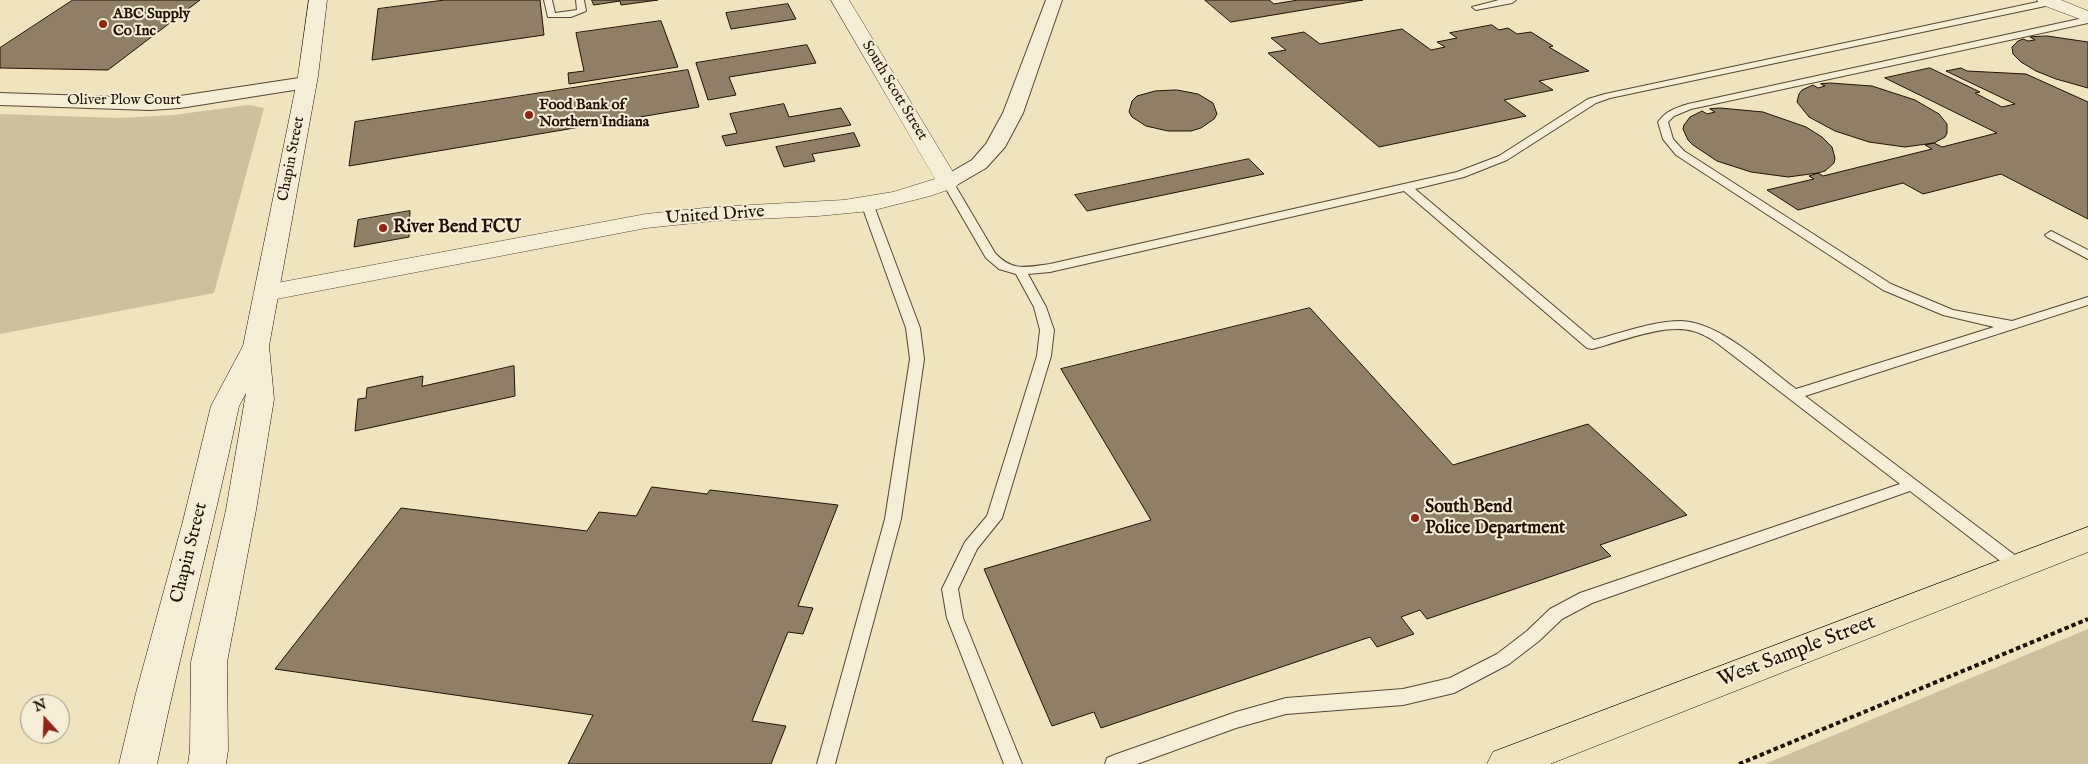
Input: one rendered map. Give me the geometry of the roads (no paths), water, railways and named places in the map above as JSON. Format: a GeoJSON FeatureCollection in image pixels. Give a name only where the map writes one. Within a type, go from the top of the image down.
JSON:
{"type":"FeatureCollection","features":[{"type":"Feature","properties":{"kind":"main road","name":"Chapin Street"},"geometry":{"type":"LineString","coordinates":[[207,764],[209,750],[209,662],[242,510],[260,399],[256,346],[306,84],[318,0]]}},
{"type":"Feature","properties":{"kind":"main road","name":"South Scott Street"},"geometry":{"type":"LineString","coordinates":[[840,0],[948,182]]}},
{"type":"Feature","properties":{"kind":"main road"},"geometry":{"type":"LineString","coordinates":[[2048,1],[2088,18]]}},
{"type":"Feature","properties":{"kind":"main road","name":"United Drive"},"geometry":{"type":"LineString","coordinates":[[266,293],[646,221],[690,216],[830,210],[868,206],[920,193],[948,182]]}},
{"type":"Feature","properties":{"kind":"main road","name":"Chapin Street"},"geometry":{"type":"LineString","coordinates":[[138,764],[226,406],[256,346]]}},
{"type":"Feature","properties":{"kind":"main road","name":"West Sample Street"},"geometry":{"type":"LineString","coordinates":[[1518,762],[2088,539]]}},
{"type":"Feature","properties":{"kind":"street","name":"United Drive"},"geometry":{"type":"LineString","coordinates":[[948,182],[979,164],[995,147],[1014,113],[1054,0]]}},
{"type":"Feature","properties":{"kind":"street","name":"Oliver Plow Court"},"geometry":{"type":"LineString","coordinates":[[0,99],[150,104],[180,102],[306,84]]}},
{"type":"Feature","properties":{"kind":"lane"},"geometry":{"type":"LineString","coordinates":[[548,0],[551,15],[557,16],[577,13],[582,10],[580,0]]}},
{"type":"Feature","properties":{"kind":"lane"},"geometry":{"type":"LineString","coordinates":[[1476,6],[1512,0]]}},
{"type":"Feature","properties":{"kind":"lane"},"geometry":{"type":"LineString","coordinates":[[948,182],[990,255],[998,265],[1021,272],[1050,268],[1460,175],[1503,158],[1575,112],[1592,102],[1608,96],[2048,1]]}},
{"type":"Feature","properties":{"kind":"lane"},"geometry":{"type":"LineString","coordinates":[[2012,325],[1960,317],[1921,304],[1887,287],[1680,153],[1669,143],[1663,132],[1663,122],[1670,114],[1688,107],[2088,18]]}},
{"type":"Feature","properties":{"kind":"lane"},"geometry":{"type":"LineString","coordinates":[[1407,188],[1592,345],[1673,325],[1691,326],[1706,331],[1722,340],[2018,566]]}},
{"type":"Feature","properties":{"kind":"lane"},"geometry":{"type":"LineString","coordinates":[[826,764],[893,519],[917,359],[913,328],[868,206]]}},
{"type":"Feature","properties":{"kind":"lane"},"geometry":{"type":"LineString","coordinates":[[2051,235],[2088,255]]}},
{"type":"Feature","properties":{"kind":"lane"},"geometry":{"type":"LineString","coordinates":[[1012,764],[955,618],[950,589],[971,546],[994,518],[1044,356],[1047,330],[1040,306],[1021,272]]}},
{"type":"Feature","properties":{"kind":"lane"},"geometry":{"type":"LineString","coordinates":[[1793,394],[2088,301]]}},
{"type":"Feature","properties":{"kind":"lane"},"geometry":{"type":"LineString","coordinates":[[226,406],[260,399]]}},
{"type":"Feature","properties":{"kind":"lane"},"geometry":{"type":"LineString","coordinates":[[1114,764],[1236,720],[1286,706],[1403,697],[1454,685],[1503,659],[1534,636],[1556,614],[1586,598],[1912,485]]}},
{"type":"Feature","properties":{"kind":"place","name":"ABC Supply Co Inc"},"geometry":{"type":"Point","coordinates":[103,24]}},
{"type":"Feature","properties":{"kind":"place","name":"Food Bank of Northern Indiana"},"geometry":{"type":"Point","coordinates":[529,115]}},
{"type":"Feature","properties":{"kind":"place","name":"River Bend FCU"},"geometry":{"type":"Point","coordinates":[383,228]}},
{"type":"Feature","properties":{"kind":"place","name":"South Bend Police Department"},"geometry":{"type":"Point","coordinates":[1415,518]}}]}
